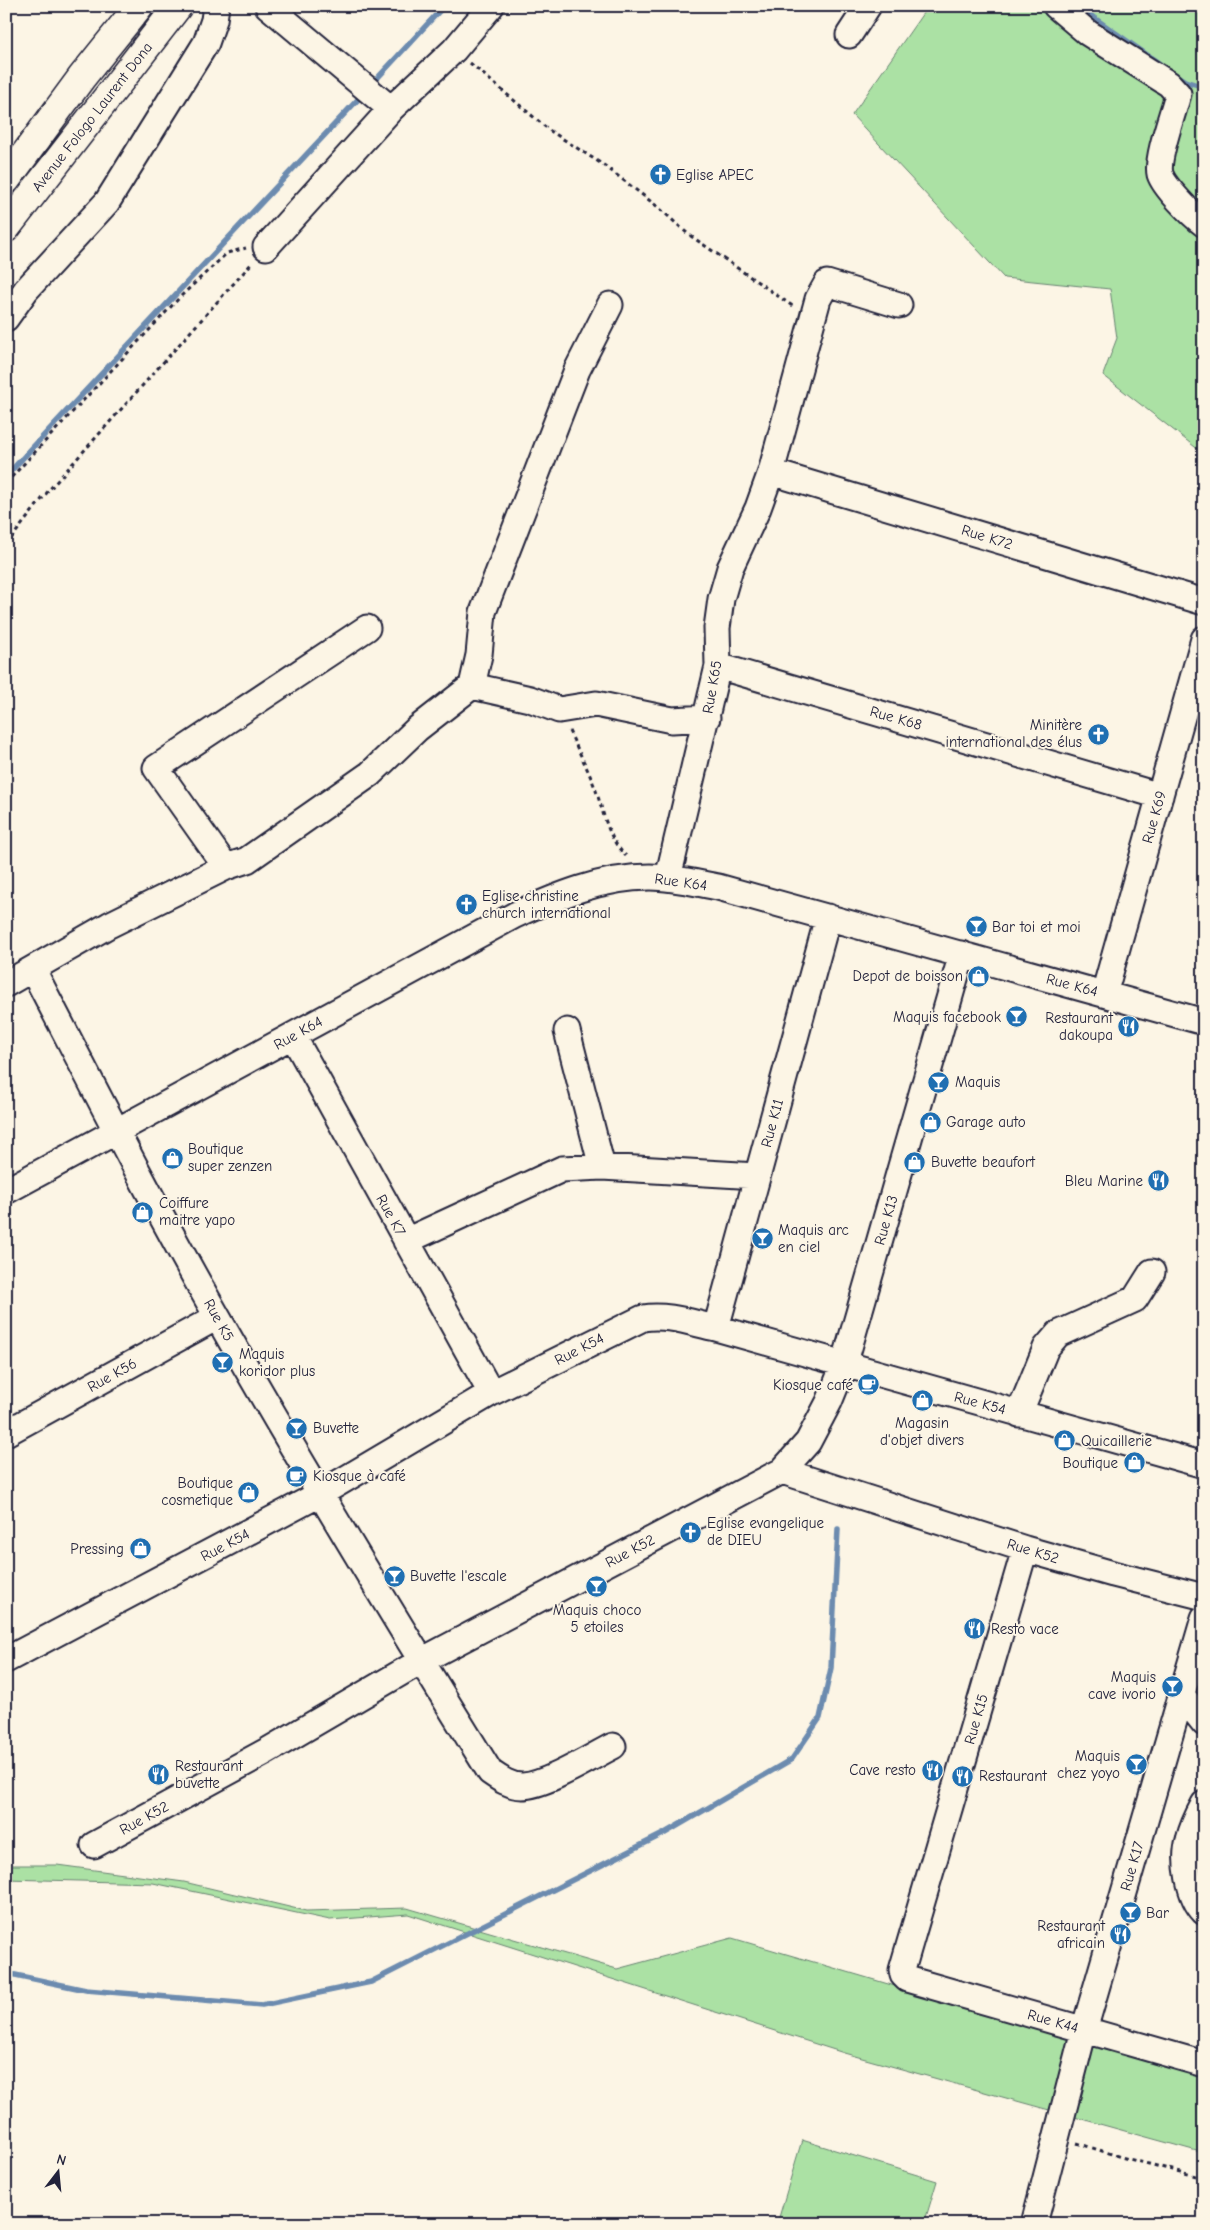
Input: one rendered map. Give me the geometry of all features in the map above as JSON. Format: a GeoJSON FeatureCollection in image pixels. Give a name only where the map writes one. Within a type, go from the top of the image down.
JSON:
{"type":"FeatureCollection","features":[{"type":"Feature","properties":{"kind":"main road","name":"Avenue Fologo Laurent Dona"},"geometry":{"type":"LineString","coordinates":[[6,180],[82,77],[139,6]]}},
{"type":"Feature","properties":{"kind":"main road","name":"Avenue Fologo Laurent Dona"},"geometry":{"type":"LineString","coordinates":[[6,228],[178,6]]}},
{"type":"Feature","properties":{"kind":"street"},"geometry":{"type":"LineString","coordinates":[[6,318],[26,290],[107,202],[206,43],[214,20],[216,6]]}},
{"type":"Feature","properties":{"kind":"street"},"geometry":{"type":"LineString","coordinates":[[268,6],[377,97]]}},
{"type":"Feature","properties":{"kind":"street"},"geometry":{"type":"LineString","coordinates":[[266,247],[377,97],[454,50],[491,6]]}},
{"type":"Feature","properties":{"kind":"street"},"geometry":{"type":"LineString","coordinates":[[849,35],[868,6]]}},
{"type":"Feature","properties":{"kind":"street"},"geometry":{"type":"LineString","coordinates":[[1056,6],[1088,33],[1169,84],[1178,94],[1159,163],[1160,175],[1189,212],[1204,224]]}},
{"type":"Feature","properties":{"kind":"street","name":"Rue K65"},"geometry":{"type":"LineString","coordinates":[[658,877],[707,718],[718,666],[717,628],[721,599],[730,568],[758,508],[771,472],[811,319],[818,299],[827,283],[899,305]]}},
{"type":"Feature","properties":{"kind":"street"},"geometry":{"type":"LineString","coordinates":[[6,984],[109,925],[226,867],[247,860],[370,774],[417,729],[472,686],[479,655],[483,612],[577,370],[610,305]]}},
{"type":"Feature","properties":{"kind":"street","name":"Rue K72"},"geometry":{"type":"LineString","coordinates":[[771,472],[1204,602]]}},
{"type":"Feature","properties":{"kind":"street"},"geometry":{"type":"LineString","coordinates":[[226,867],[156,768],[367,628]]}},
{"type":"Feature","properties":{"kind":"street","name":"Rue K69"},"geometry":{"type":"LineString","coordinates":[[1104,994],[1204,639]]}},
{"type":"Feature","properties":{"kind":"street","name":"Rue K68"},"geometry":{"type":"LineString","coordinates":[[718,666],[1160,796]]}},
{"type":"Feature","properties":{"kind":"street"},"geometry":{"type":"LineString","coordinates":[[472,686],[530,698],[559,710],[596,704],[672,720],[707,718]]}},
{"type":"Feature","properties":{"kind":"street","name":"Rue K64"},"geometry":{"type":"LineString","coordinates":[[6,1190],[117,1132],[515,915],[558,896],[599,883],[658,877],[718,888],[1204,1022]]}},
{"type":"Feature","properties":{"kind":"street","name":"Rue K11"},"geometry":{"type":"LineString","coordinates":[[716,1328],[828,917]]}},
{"type":"Feature","properties":{"kind":"street","name":"Rue K13"},"geometry":{"type":"LineString","coordinates":[[782,1471],[808,1442],[829,1402],[844,1365],[962,954]]}},
{"type":"Feature","properties":{"kind":"street","name":"Rue K5"},"geometry":{"type":"LineString","coordinates":[[33,970],[117,1132],[217,1317],[320,1494],[490,1772],[506,1783],[523,1786],[545,1780],[612,1746]]}},
{"type":"Feature","properties":{"kind":"street"},"geometry":{"type":"LineString","coordinates":[[567,1031],[602,1167]]}},
{"type":"Feature","properties":{"kind":"street","name":"Rue K7"},"geometry":{"type":"LineString","coordinates":[[293,1036],[490,1393]]}},
{"type":"Feature","properties":{"kind":"street"},"geometry":{"type":"LineString","coordinates":[[406,1241],[562,1169],[602,1167],[757,1176]]}},
{"type":"Feature","properties":{"kind":"street"},"geometry":{"type":"LineString","coordinates":[[1019,1414],[1046,1348],[1058,1334],[1135,1299],[1152,1272]]}},
{"type":"Feature","properties":{"kind":"street","name":"Rue K54"},"geometry":{"type":"LineString","coordinates":[[6,1660],[320,1494],[490,1393],[643,1318],[656,1316],[716,1328],[1204,1465]]}},
{"type":"Feature","properties":{"kind":"street","name":"Rue K56"},"geometry":{"type":"LineString","coordinates":[[6,1433],[217,1317]]}},
{"type":"Feature","properties":{"kind":"street","name":"Rue K52"},"geometry":{"type":"LineString","coordinates":[[94,1845],[267,1751],[422,1661],[782,1471],[1025,1549],[1204,1597]]}},
{"type":"Feature","properties":{"kind":"street","name":"Rue K15"},"geometry":{"type":"LineString","coordinates":[[903,1975],[902,1970],[1025,1549]]}},
{"type":"Feature","properties":{"kind":"street","name":"Rue K17"},"geometry":{"type":"LineString","coordinates":[[1034,2224],[1084,2030],[1182,1694],[1199,1653],[1204,1618]]}},
{"type":"Feature","properties":{"kind":"street"},"geometry":{"type":"LineString","coordinates":[[1182,1694],[1204,1723]]}},
{"type":"Feature","properties":{"kind":"street"},"geometry":{"type":"LineString","coordinates":[[1204,1804],[1188,1842],[1188,1870],[1193,1895],[1204,1912]]}},
{"type":"Feature","properties":{"kind":"street","name":"Rue K44"},"geometry":{"type":"LineString","coordinates":[[903,1975],[907,1978],[1204,2064]]}},
{"type":"Feature","properties":{"kind":"path"},"geometry":{"type":"LineString","coordinates":[[454,50],[549,130],[604,166],[658,207],[688,234],[811,319]]}},
{"type":"Feature","properties":{"kind":"path"},"geometry":{"type":"LineString","coordinates":[[6,483],[174,304],[228,252],[238,249],[266,247]]}},
{"type":"Feature","properties":{"kind":"path"},"geometry":{"type":"LineString","coordinates":[[6,545],[49,490],[266,247]]}},
{"type":"Feature","properties":{"kind":"path"},"geometry":{"type":"LineString","coordinates":[[559,710],[596,789],[604,818],[618,848],[658,877]]}},
{"type":"Feature","properties":{"kind":"path"},"geometry":{"type":"LineString","coordinates":[[1059,2125],[1121,2157],[1204,2178]]}},
{"type":"Feature","properties":{"kind":"green space"},"geometry":{"type":"Polygon","coordinates":[[[928,6],[1204,6],[1204,454],[1103,375],[1117,338],[1110,289],[1004,278],[852,115],[928,6]]]}},
{"type":"Feature","properties":{"kind":"green space"},"geometry":{"type":"Polygon","coordinates":[[[6,1865],[57,1865],[184,1882],[306,1911],[407,1908],[617,1969],[732,1938],[1204,2077],[1204,2153],[844,2053],[408,1914],[330,1920],[153,1883],[6,1879],[6,1865]]]}},
{"type":"Feature","properties":{"kind":"green space"},"geometry":{"type":"Polygon","coordinates":[[[802,2140],[937,2181],[924,2224],[777,2224],[802,2140]]]}},
{"type":"Feature","properties":{"kind":"waterway"},"geometry":{"type":"LineString","coordinates":[[371,85],[444,6]]}},
{"type":"Feature","properties":{"kind":"waterway"},"geometry":{"type":"LineString","coordinates":[[1077,6],[1160,64]]}},
{"type":"Feature","properties":{"kind":"waterway"},"geometry":{"type":"LineString","coordinates":[[1176,75],[1185,81],[1204,87]]}},
{"type":"Feature","properties":{"kind":"waterway"},"geometry":{"type":"LineString","coordinates":[[6,476],[363,94]]}},
{"type":"Feature","properties":{"kind":"waterway"},"geometry":{"type":"LineString","coordinates":[[6,1973],[86,1990],[262,2005],[371,1982],[665,1833],[792,1759],[820,1718],[831,1668],[838,1529]]}},
{"type":"Feature","properties":{"kind":"place","name":"Eglise APEC"},"geometry":{"type":"Point","coordinates":[660,175]}},
{"type":"Feature","properties":{"kind":"place","name":"Minitère international des élus"},"geometry":{"type":"Point","coordinates":[1098,734]}},
{"type":"Feature","properties":{"kind":"place","name":"Eglise christine church international"},"geometry":{"type":"Point","coordinates":[466,905]}},
{"type":"Feature","properties":{"kind":"place","name":"Bar toi et moi"},"geometry":{"type":"Point","coordinates":[976,927]}},
{"type":"Feature","properties":{"kind":"place","name":"Depot de boisson"},"geometry":{"type":"Point","coordinates":[979,976]}},
{"type":"Feature","properties":{"kind":"place","name":"Maquis facebook"},"geometry":{"type":"Point","coordinates":[1017,1017]}},
{"type":"Feature","properties":{"kind":"place","name":"Restaurant dakoupa"},"geometry":{"type":"Point","coordinates":[1129,1027]}},
{"type":"Feature","properties":{"kind":"place","name":"Maquis"},"geometry":{"type":"Point","coordinates":[939,1082]}},
{"type":"Feature","properties":{"kind":"place","name":"Garage auto"},"geometry":{"type":"Point","coordinates":[930,1122]}},
{"type":"Feature","properties":{"kind":"place","name":"Boutique super zenzen"},"geometry":{"type":"Point","coordinates":[172,1158]}},
{"type":"Feature","properties":{"kind":"place","name":"Buvette beaufort"},"geometry":{"type":"Point","coordinates":[915,1162]}},
{"type":"Feature","properties":{"kind":"place","name":"Bleu Marine"},"geometry":{"type":"Point","coordinates":[1159,1181]}},
{"type":"Feature","properties":{"kind":"place","name":"Coiffure maitre yapo"},"geometry":{"type":"Point","coordinates":[143,1212]}},
{"type":"Feature","properties":{"kind":"place","name":"Maquis arc en ciel"},"geometry":{"type":"Point","coordinates":[762,1239]}},
{"type":"Feature","properties":{"kind":"place","name":"Maquis koridor plus"},"geometry":{"type":"Point","coordinates":[223,1363]}},
{"type":"Feature","properties":{"kind":"place","name":"Kiosque café"},"geometry":{"type":"Point","coordinates":[869,1385]}},
{"type":"Feature","properties":{"kind":"place","name":"Magasin d'objet divers"},"geometry":{"type":"Point","coordinates":[922,1400]}},
{"type":"Feature","properties":{"kind":"place","name":"Buvette"},"geometry":{"type":"Point","coordinates":[297,1428]}},
{"type":"Feature","properties":{"kind":"place","name":"Quicaillerie"},"geometry":{"type":"Point","coordinates":[1065,1441]}},
{"type":"Feature","properties":{"kind":"place","name":"Boutique"},"geometry":{"type":"Point","coordinates":[1134,1463]}},
{"type":"Feature","properties":{"kind":"place","name":"Kiosque à café"},"geometry":{"type":"Point","coordinates":[297,1476]}},
{"type":"Feature","properties":{"kind":"place","name":"Boutique cosmetique"},"geometry":{"type":"Point","coordinates":[249,1492]}},
{"type":"Feature","properties":{"kind":"place","name":"Eglise evangelique de DIEU"},"geometry":{"type":"Point","coordinates":[691,1532]}},
{"type":"Feature","properties":{"kind":"place","name":"Pressing"},"geometry":{"type":"Point","coordinates":[140,1549]}},
{"type":"Feature","properties":{"kind":"place","name":"Buvette l'escale"},"geometry":{"type":"Point","coordinates":[394,1576]}},
{"type":"Feature","properties":{"kind":"place","name":"Maquis choco 5 etoiles"},"geometry":{"type":"Point","coordinates":[597,1587]}},
{"type":"Feature","properties":{"kind":"place","name":"Resto vace"},"geometry":{"type":"Point","coordinates":[975,1629]}},
{"type":"Feature","properties":{"kind":"place","name":"Maquis cave ivorio"},"geometry":{"type":"Point","coordinates":[1172,1686]}},
{"type":"Feature","properties":{"kind":"place","name":"Maquis chez yoyo"},"geometry":{"type":"Point","coordinates":[1136,1765]}},
{"type":"Feature","properties":{"kind":"place","name":"Cave resto"},"geometry":{"type":"Point","coordinates":[932,1770]}},
{"type":"Feature","properties":{"kind":"place","name":"Restaurant buvette"},"geometry":{"type":"Point","coordinates":[159,1775]}},
{"type":"Feature","properties":{"kind":"place","name":"Restaurant"},"geometry":{"type":"Point","coordinates":[963,1776]}},
{"type":"Feature","properties":{"kind":"place","name":"Bar"},"geometry":{"type":"Point","coordinates":[1130,1913]}},
{"type":"Feature","properties":{"kind":"place","name":"Restaurant africain"},"geometry":{"type":"Point","coordinates":[1121,1935]}}]}
